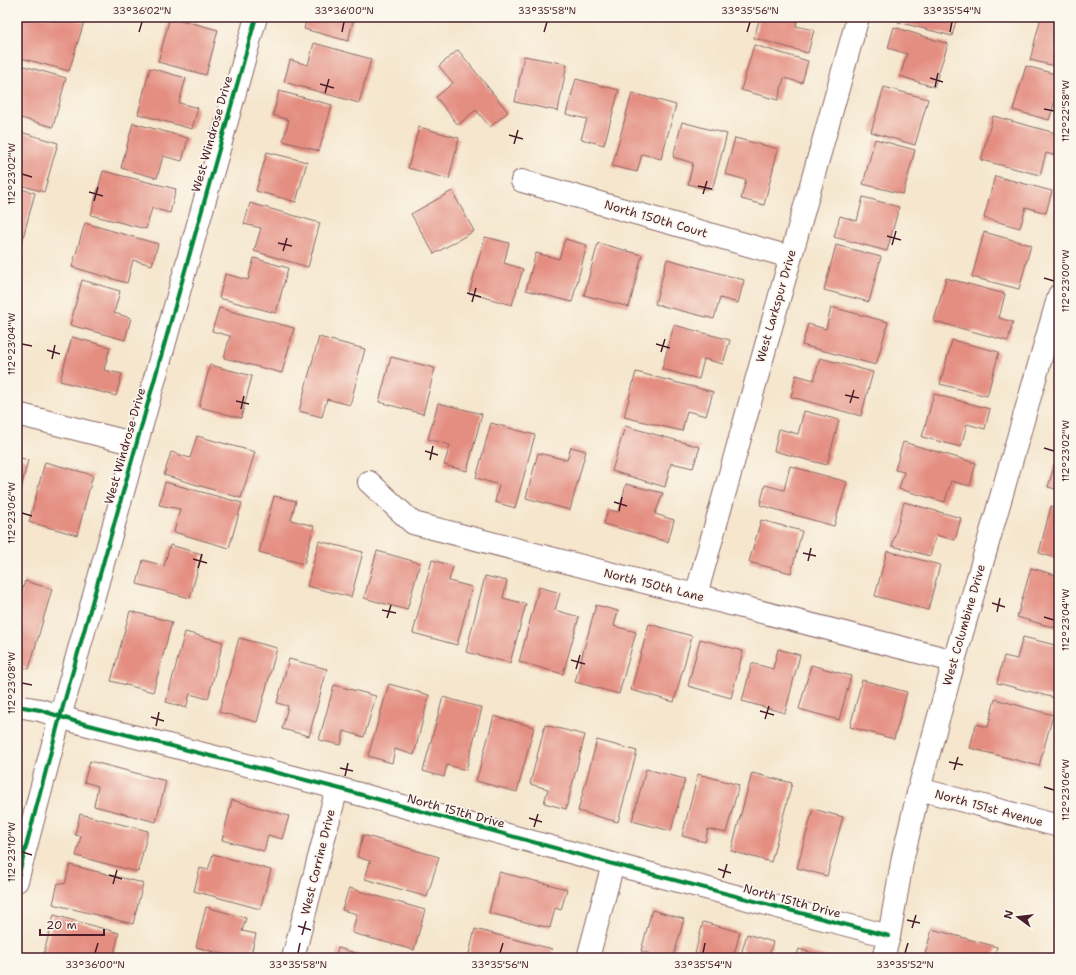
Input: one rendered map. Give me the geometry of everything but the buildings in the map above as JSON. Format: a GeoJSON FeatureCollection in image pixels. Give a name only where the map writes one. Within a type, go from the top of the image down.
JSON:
{"type":"FeatureCollection","features":[{"type":"Feature","properties":{"kind":"street","name":"West Windrose Drive"},"geometry":{"type":"LineString","coordinates":[[17,881],[60,717],[256,17]]}},
{"type":"Feature","properties":{"kind":"street","name":"West Larkspur Drive"},"geometry":{"type":"LineString","coordinates":[[696,595],[858,17]]}},
{"type":"Feature","properties":{"kind":"street","name":"North 150th Court"},"geometry":{"type":"LineString","coordinates":[[522,181],[790,257]]}},
{"type":"Feature","properties":{"kind":"street","name":"West Columbine Drive"},"geometry":{"type":"LineString","coordinates":[[883,958],[889,936],[903,857],[919,789],[954,660],[1059,295]]}},
{"type":"Feature","properties":{"kind":"street"},"geometry":{"type":"LineString","coordinates":[[17,414],[136,444]]}},
{"type":"Feature","properties":{"kind":"street","name":"North 150th Lane"},"geometry":{"type":"LineString","coordinates":[[369,482],[412,523],[954,660]]}},
{"type":"Feature","properties":{"kind":"street","name":"North 151th Drive"},"geometry":{"type":"LineString","coordinates":[[17,706],[40,710],[60,717],[337,788],[613,864],[889,936]]}},
{"type":"Feature","properties":{"kind":"street","name":"West Corrine Drive"},"geometry":{"type":"LineString","coordinates":[[293,958],[337,788]]}},
{"type":"Feature","properties":{"kind":"street","name":"North 151st Avenue"},"geometry":{"type":"LineString","coordinates":[[919,789],[1059,826]]}},
{"type":"Feature","properties":{"kind":"street"},"geometry":{"type":"LineString","coordinates":[[588,958],[613,864]]}},
{"type":"Feature","properties":{"kind":"cycle path"},"geometry":{"type":"LineString","coordinates":[[17,881],[60,717],[256,17]]}},
{"type":"Feature","properties":{"kind":"cycle path"},"geometry":{"type":"LineString","coordinates":[[17,706],[40,710],[77,722],[337,788],[613,864],[889,936]]}}]}
